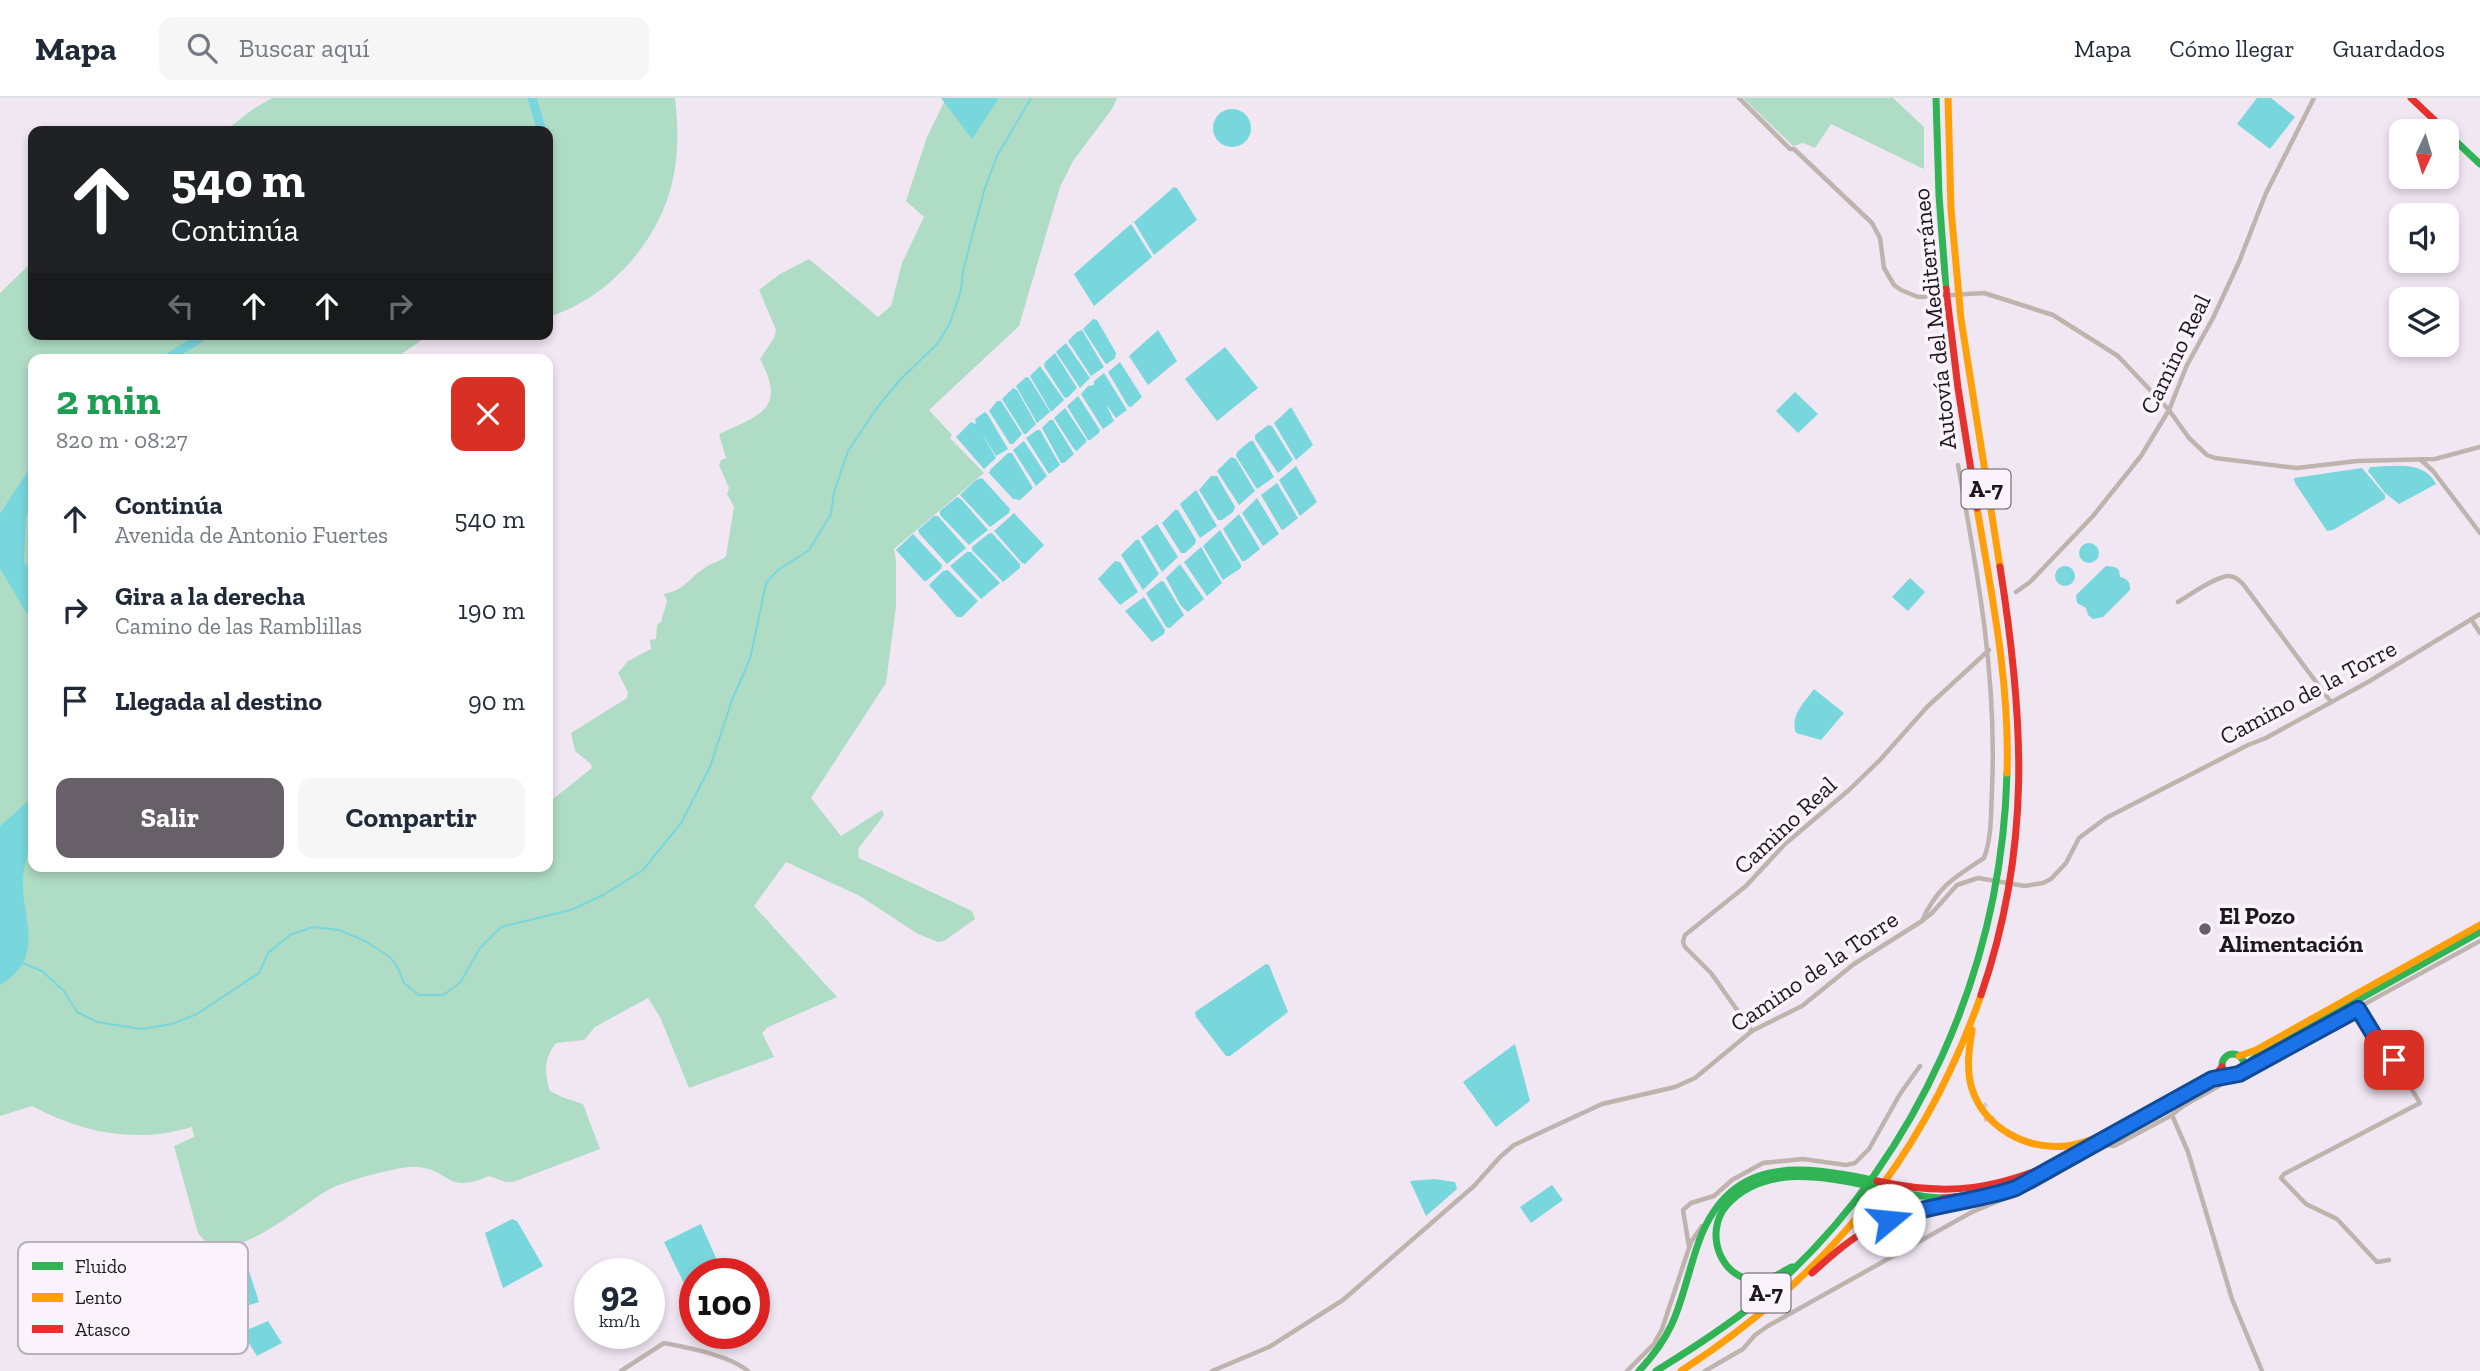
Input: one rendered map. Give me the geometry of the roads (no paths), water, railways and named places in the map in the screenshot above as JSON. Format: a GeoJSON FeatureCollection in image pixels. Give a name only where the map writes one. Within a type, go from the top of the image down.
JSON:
{"type":"FeatureCollection","features":[{"type":"Feature","properties":{"kind":"main road","name":"Autovía del Mediterráneo"},"geometry":{"type":"LineString","coordinates":[[1656,1371],[1724,1327],[1767,1293],[1798,1264],[1880,1167],[1923,1099],[1951,1041],[1979,962],[1997,887],[2007,796],[2007,713],[1999,639],[1952,340],[1942,250],[1936,98]]}},
{"type":"Feature","properties":{"kind":"main road","name":"Autovía del Mediterráneo"},"geometry":{"type":"LineString","coordinates":[[1681,1371],[1719,1347],[1800,1280],[1869,1203],[1890,1174],[1939,1096],[1974,1019],[1995,950],[2009,889],[2020,778],[2016,681],[1961,316],[1948,98]]}},
{"type":"Feature","properties":{"kind":"main road"},"geometry":{"type":"LineString","coordinates":[[2411,98],[2433,119]]}},
{"type":"Feature","properties":{"kind":"main road"},"geometry":{"type":"LineString","coordinates":[[2459,144],[2480,164]]}},
{"type":"Feature","properties":{"kind":"main road"},"geometry":{"type":"LineString","coordinates":[[2212,1079],[2226,1057],[2256,1050],[2480,925]]}},
{"type":"Feature","properties":{"kind":"main road"},"geometry":{"type":"LineString","coordinates":[[1974,1019],[1968,1061],[1973,1090],[1988,1117],[2007,1132],[2030,1144],[2052,1147],[2081,1143],[2122,1128],[2212,1079],[2243,1069],[2267,1050],[2480,932]]}},
{"type":"Feature","properties":{"kind":"main road"},"geometry":{"type":"LineString","coordinates":[[2239,1056],[2243,1069]]}},
{"type":"Feature","properties":{"kind":"main road"},"geometry":{"type":"LineString","coordinates":[[2222,1066],[2230,1075]]}},
{"type":"Feature","properties":{"kind":"main road"},"geometry":{"type":"LineString","coordinates":[[1800,1280],[1876,1225],[1929,1208],[1996,1195],[2016,1188],[2106,1141],[2122,1128]]}},
{"type":"Feature","properties":{"kind":"main road"},"geometry":{"type":"LineString","coordinates":[[1639,1371],[1671,1329],[1697,1238],[1704,1225],[1719,1203],[1741,1185],[1765,1174],[1822,1169],[1910,1188],[1963,1190],[1999,1185],[2066,1160]]}},
{"type":"Feature","properties":{"kind":"main road"},"geometry":{"type":"LineString","coordinates":[[1798,1264],[1766,1280],[1756,1281],[1727,1269],[1717,1250],[1715,1229],[1728,1204],[1742,1192],[1760,1183],[1784,1177],[1830,1177],[1907,1194],[1946,1198],[1996,1191],[2036,1177]]}},
{"type":"Feature","properties":{"kind":"street"},"geometry":{"type":"LineString","coordinates":[[1739,98],[1790,149],[1794,149],[1872,223],[1880,238],[1884,268],[1894,285],[1909,295],[1930,297],[1977,292],[1997,295],[2053,315],[2118,356],[2207,455],[2225,461],[2283,468],[2357,460],[2422,461],[2480,447]]}},
{"type":"Feature","properties":{"kind":"street","name":"Camino Real"},"geometry":{"type":"LineString","coordinates":[[2016,592],[2030,582],[2095,514],[2141,456],[2169,411],[2187,365],[2229,285],[2266,192],[2315,98]]}},
{"type":"Feature","properties":{"kind":"street"},"geometry":{"type":"LineString","coordinates":[[2422,461],[2433,471],[2480,533]]}},
{"type":"Feature","properties":{"kind":"street"},"geometry":{"type":"LineString","coordinates":[[1922,921],[1935,895],[1945,884],[1984,858],[1986,852],[1995,736],[1989,650],[1958,465]]}},
{"type":"Feature","properties":{"kind":"street"},"geometry":{"type":"LineString","coordinates":[[2178,602],[2219,579],[2231,576],[2237,578],[2331,702]]}},
{"type":"Feature","properties":{"kind":"street","name":"Camino de la Torre"},"geometry":{"type":"LineString","coordinates":[[1212,1371],[1269,1347],[1343,1300],[1474,1186],[1514,1145],[1602,1104],[1675,1087],[1695,1077],[1752,1031],[1802,1006],[1854,964],[1922,921],[1933,913],[1950,892],[1967,881],[1978,878],[2025,886],[2051,879],[2066,863],[2079,838],[2106,818],[2266,738],[2401,663],[2480,614]]}},
{"type":"Feature","properties":{"kind":"street"},"geometry":{"type":"LineString","coordinates":[[2471,619],[2480,634]]}},
{"type":"Feature","properties":{"kind":"street","name":"Camino Real"},"geometry":{"type":"LineString","coordinates":[[1752,1031],[1718,982],[1685,947],[1685,935],[1746,886],[1785,844],[1849,790],[1879,761],[1927,706],[1989,650]]}},
{"type":"Feature","properties":{"kind":"street"},"geometry":{"type":"LineString","coordinates":[[2243,1069],[2480,941]]}},
{"type":"Feature","properties":{"kind":"street"},"geometry":{"type":"LineString","coordinates":[[2358,1009],[2420,1103],[2281,1178],[2306,1204],[2337,1219],[2377,1262],[2389,1260]]}},
{"type":"Feature","properties":{"kind":"street"},"geometry":{"type":"LineString","coordinates":[[1691,1257],[1682,1215],[1686,1207],[1714,1196],[1732,1180],[1763,1163],[1803,1159],[1846,1165],[1855,1163],[1868,1149],[1920,1066]]}},
{"type":"Feature","properties":{"kind":"street"},"geometry":{"type":"LineString","coordinates":[[2106,1141],[2114,1146],[2222,1086],[2230,1075]]}},
{"type":"Feature","properties":{"kind":"street"},"geometry":{"type":"LineString","coordinates":[[2172,1115],[2188,1152],[2232,1299],[2262,1371]]}},
{"type":"Feature","properties":{"kind":"street"},"geometry":{"type":"LineString","coordinates":[[1705,1371],[1743,1349],[1755,1335],[1768,1326],[1972,1212],[2033,1187],[2106,1141],[2121,1142]]}},
{"type":"Feature","properties":{"kind":"street"},"geometry":{"type":"LineString","coordinates":[[1686,1226],[1704,1225]]}},
{"type":"Feature","properties":{"kind":"street"},"geometry":{"type":"LineString","coordinates":[[1686,1226],[1697,1238],[1689,1247]]}},
{"type":"Feature","properties":{"kind":"street"},"geometry":{"type":"LineString","coordinates":[[1627,1371],[1654,1344],[1688,1270]]}},
{"type":"Feature","properties":{"kind":"street"},"geometry":{"type":"LineString","coordinates":[[621,1371],[664,1343],[735,1362],[748,1371]]}},
{"type":"Feature","properties":{"kind":"water"},"geometry":{"type":"Polygon","coordinates":[[[941,98],[999,98],[972,139],[941,98]]]}},
{"type":"Feature","properties":{"kind":"water"},"geometry":{"type":"Polygon","coordinates":[[[2257,98],[2271,98],[2295,117],[2270,149],[2237,124],[2257,98]]]}},
{"type":"Feature","properties":{"kind":"water"},"geometry":{"type":"Polygon","coordinates":[[[1232,109],[1245,115],[1251,128],[1245,141],[1232,147],[1219,141],[1213,128],[1219,115],[1232,109]]]}},
{"type":"Feature","properties":{"kind":"water"},"geometry":{"type":"Polygon","coordinates":[[[1174,187],[1197,220],[1154,255],[1134,222],[1174,187]]]}},
{"type":"Feature","properties":{"kind":"water"},"geometry":{"type":"Polygon","coordinates":[[[1131,224],[1152,257],[1094,306],[1074,274],[1131,224]]]}},
{"type":"Feature","properties":{"kind":"water"},"geometry":{"type":"Polygon","coordinates":[[[1093,319],[1097,320],[1116,353],[1115,358],[1107,364],[1083,329],[1093,319]]]}},
{"type":"Feature","properties":{"kind":"water"},"geometry":{"type":"Polygon","coordinates":[[[1082,330],[1104,367],[1091,376],[1068,341],[1082,330]]]}},
{"type":"Feature","properties":{"kind":"water"},"geometry":{"type":"Polygon","coordinates":[[[1158,330],[1177,361],[1148,385],[1129,356],[1158,330]]]}},
{"type":"Feature","properties":{"kind":"water"},"geometry":{"type":"Polygon","coordinates":[[[1066,343],[1090,378],[1080,388],[1056,352],[1066,343]]]}},
{"type":"Feature","properties":{"kind":"water"},"geometry":{"type":"Polygon","coordinates":[[[1225,347],[1258,388],[1217,421],[1185,379],[1225,347]]]}},
{"type":"Feature","properties":{"kind":"water"},"geometry":{"type":"Polygon","coordinates":[[[1055,353],[1077,388],[1067,398],[1044,366],[1055,353]]]}},
{"type":"Feature","properties":{"kind":"water"},"geometry":{"type":"Polygon","coordinates":[[[1120,362],[1142,397],[1131,407],[1108,372],[1120,362]]]}},
{"type":"Feature","properties":{"kind":"water"},"geometry":{"type":"Polygon","coordinates":[[[1040,366],[1064,400],[1051,412],[1030,376],[1040,366]]]}},
{"type":"Feature","properties":{"kind":"water"},"geometry":{"type":"Polygon","coordinates":[[[1104,373],[1127,410],[1116,418],[1106,404],[1114,421],[1103,429],[1081,394],[1088,386],[1094,385],[1094,381],[1104,373]]]}},
{"type":"Feature","properties":{"kind":"water"},"geometry":{"type":"Polygon","coordinates":[[[1026,377],[1050,412],[1037,423],[1016,386],[1026,377]]]}},
{"type":"Feature","properties":{"kind":"water"},"geometry":{"type":"Polygon","coordinates":[[[1013,388],[1017,390],[1036,424],[1026,434],[1002,399],[1013,388]]]}},
{"type":"Feature","properties":{"kind":"water"},"geometry":{"type":"Polygon","coordinates":[[[1795,392],[1818,414],[1798,433],[1776,411],[1795,392]]]}},
{"type":"Feature","properties":{"kind":"water"},"geometry":{"type":"Polygon","coordinates":[[[1078,396],[1100,430],[1090,440],[1067,406],[1078,396]]]}},
{"type":"Feature","properties":{"kind":"water"},"geometry":{"type":"Polygon","coordinates":[[[997,401],[1001,401],[1022,434],[1013,444],[1010,444],[989,411],[997,401]]]}},
{"type":"Feature","properties":{"kind":"water"},"geometry":{"type":"Polygon","coordinates":[[[1291,407],[1313,445],[1296,460],[1274,423],[1291,407]]]}},
{"type":"Feature","properties":{"kind":"water"},"geometry":{"type":"Polygon","coordinates":[[[1065,408],[1087,441],[1077,451],[1054,418],[1065,408]]]}},
{"type":"Feature","properties":{"kind":"water"},"geometry":{"type":"Polygon","coordinates":[[[985,412],[1008,449],[996,456],[981,432],[996,458],[984,469],[956,437],[971,422],[976,424],[975,419],[985,412]]]}},
{"type":"Feature","properties":{"kind":"water"},"geometry":{"type":"Polygon","coordinates":[[[1053,420],[1074,454],[1064,463],[1061,463],[1042,428],[1053,420]]]}},
{"type":"Feature","properties":{"kind":"water"},"geometry":{"type":"Polygon","coordinates":[[[1268,425],[1272,426],[1293,460],[1278,473],[1255,439],[1255,435],[1268,425]]]}},
{"type":"Feature","properties":{"kind":"water"},"geometry":{"type":"Polygon","coordinates":[[[1040,430],[1060,465],[1049,474],[1026,438],[1040,430]]]}},
{"type":"Feature","properties":{"kind":"water"},"geometry":{"type":"Polygon","coordinates":[[[1024,441],[1047,476],[1036,486],[1013,450],[1024,441]]]}},
{"type":"Feature","properties":{"kind":"water"},"geometry":{"type":"Polygon","coordinates":[[[1253,441],[1274,477],[1257,489],[1236,456],[1253,441]]]}},
{"type":"Feature","properties":{"kind":"water"},"geometry":{"type":"Polygon","coordinates":[[[1008,453],[1012,453],[1033,488],[1020,500],[1013,499],[989,473],[1008,453]]]}},
{"type":"Feature","properties":{"kind":"water"},"geometry":{"type":"Polygon","coordinates":[[[1231,457],[1236,459],[1255,491],[1239,505],[1217,471],[1231,457]]]}},
{"type":"Feature","properties":{"kind":"water"},"geometry":{"type":"Polygon","coordinates":[[[1296,466],[1317,502],[1300,516],[1279,480],[1296,466]]]}},
{"type":"Feature","properties":{"kind":"water"},"geometry":{"type":"Polygon","coordinates":[[[2370,467],[2415,468],[2430,476],[2436,484],[2399,504],[2385,493],[2368,471],[2370,467]]]}},
{"type":"Feature","properties":{"kind":"water"},"geometry":{"type":"Polygon","coordinates":[[[2362,468],[2385,495],[2385,499],[2327,531],[2294,478],[2362,468]]]}},
{"type":"Feature","properties":{"kind":"water"},"geometry":{"type":"Polygon","coordinates":[[[28,471],[24,563],[28,567],[28,614],[0,568],[0,514],[28,471]]]}},
{"type":"Feature","properties":{"kind":"water"},"geometry":{"type":"Polygon","coordinates":[[[1211,476],[1217,476],[1235,507],[1233,512],[1222,520],[1218,520],[1199,490],[1211,476]]]}},
{"type":"Feature","properties":{"kind":"water"},"geometry":{"type":"Polygon","coordinates":[[[982,478],[1010,509],[1009,513],[990,527],[960,495],[982,478]]]}},
{"type":"Feature","properties":{"kind":"water"},"geometry":{"type":"Polygon","coordinates":[[[1277,483],[1298,518],[1283,530],[1261,495],[1277,483]]]}},
{"type":"Feature","properties":{"kind":"water"},"geometry":{"type":"Polygon","coordinates":[[[1196,490],[1217,526],[1200,538],[1180,504],[1196,490]]]}},
{"type":"Feature","properties":{"kind":"water"},"geometry":{"type":"Polygon","coordinates":[[[957,497],[988,530],[969,545],[940,515],[940,511],[957,497]]]}},
{"type":"Feature","properties":{"kind":"water"},"geometry":{"type":"Polygon","coordinates":[[[1257,498],[1279,534],[1263,546],[1242,513],[1257,498]]]}},
{"type":"Feature","properties":{"kind":"water"},"geometry":{"type":"Polygon","coordinates":[[[1178,510],[1196,540],[1185,553],[1181,553],[1162,523],[1178,510]]]}},
{"type":"Feature","properties":{"kind":"water"},"geometry":{"type":"Polygon","coordinates":[[[1014,513],[1044,545],[1025,564],[994,531],[1014,513]]]}},
{"type":"Feature","properties":{"kind":"water"},"geometry":{"type":"Polygon","coordinates":[[[1239,514],[1260,549],[1245,561],[1242,561],[1223,529],[1239,514]]]}},
{"type":"Feature","properties":{"kind":"water"},"geometry":{"type":"Polygon","coordinates":[[[934,516],[938,516],[966,548],[947,564],[918,530],[934,516]]]}},
{"type":"Feature","properties":{"kind":"water"},"geometry":{"type":"Polygon","coordinates":[[[1157,524],[1178,557],[1162,572],[1141,537],[1157,524]]]}},
{"type":"Feature","properties":{"kind":"water"},"geometry":{"type":"Polygon","coordinates":[[[1220,530],[1241,565],[1241,568],[1223,580],[1203,546],[1220,530]]]}},
{"type":"Feature","properties":{"kind":"water"},"geometry":{"type":"Polygon","coordinates":[[[992,533],[1020,564],[1020,568],[1003,582],[972,550],[972,547],[992,533]]]}},
{"type":"Feature","properties":{"kind":"water"},"geometry":{"type":"Polygon","coordinates":[[[913,534],[942,565],[941,569],[926,581],[896,550],[913,534]]]}},
{"type":"Feature","properties":{"kind":"water"},"geometry":{"type":"Polygon","coordinates":[[[1139,540],[1159,574],[1143,590],[1121,555],[1139,540]]]}},
{"type":"Feature","properties":{"kind":"water"},"geometry":{"type":"Polygon","coordinates":[[[2089,543],[2096,546],[2099,553],[2096,560],[2089,563],[2082,560],[2079,553],[2082,546],[2089,543]]]}},
{"type":"Feature","properties":{"kind":"water"},"geometry":{"type":"Polygon","coordinates":[[[1201,547],[1222,583],[1207,596],[1184,562],[1201,547]]]}},
{"type":"Feature","properties":{"kind":"water"},"geometry":{"type":"Polygon","coordinates":[[[967,552],[971,552],[1000,583],[981,599],[950,566],[967,552]]]}},
{"type":"Feature","properties":{"kind":"water"},"geometry":{"type":"Polygon","coordinates":[[[1115,561],[1120,562],[1138,592],[1120,605],[1098,579],[1115,561]]]}},
{"type":"Feature","properties":{"kind":"water"},"geometry":{"type":"Polygon","coordinates":[[[1180,564],[1204,599],[1188,612],[1181,606],[1166,578],[1180,564]]]}},
{"type":"Feature","properties":{"kind":"water"},"geometry":{"type":"Polygon","coordinates":[[[2065,566],[2072,569],[2075,576],[2072,583],[2065,586],[2058,583],[2055,576],[2058,569],[2065,566]]]}},
{"type":"Feature","properties":{"kind":"water"},"geometry":{"type":"Polygon","coordinates":[[[2106,566],[2119,570],[2120,577],[2129,583],[2130,590],[2103,617],[2093,619],[2086,608],[2077,603],[2076,595],[2106,566]]]}},
{"type":"Feature","properties":{"kind":"water"},"geometry":{"type":"Polygon","coordinates":[[[948,570],[978,601],[962,617],[957,617],[929,585],[943,571],[948,570]]]}},
{"type":"Feature","properties":{"kind":"water"},"geometry":{"type":"Polygon","coordinates":[[[1910,578],[1925,592],[1908,611],[1892,597],[1910,578]]]}},
{"type":"Feature","properties":{"kind":"water"},"geometry":{"type":"Polygon","coordinates":[[[1161,581],[1184,615],[1170,628],[1166,627],[1146,593],[1161,581]]]}},
{"type":"Feature","properties":{"kind":"water"},"geometry":{"type":"Polygon","coordinates":[[[1144,597],[1165,630],[1164,634],[1152,642],[1125,611],[1144,597]]]}},
{"type":"Feature","properties":{"kind":"water"},"geometry":{"type":"Polygon","coordinates":[[[1814,689],[1844,713],[1821,740],[1796,733],[1795,727],[1796,715],[1814,689]]]}},
{"type":"Feature","properties":{"kind":"water"},"geometry":{"type":"Polygon","coordinates":[[[28,801],[28,854],[23,882],[28,945],[25,960],[16,973],[0,985],[0,826],[28,801]]]}},
{"type":"Feature","properties":{"kind":"water"},"geometry":{"type":"Polygon","coordinates":[[[1266,964],[1269,965],[1288,1012],[1230,1056],[1226,1056],[1195,1012],[1266,964]]]}},
{"type":"Feature","properties":{"kind":"water"},"geometry":{"type":"Polygon","coordinates":[[[1515,1044],[1530,1101],[1496,1127],[1463,1082],[1515,1044]]]}},
{"type":"Feature","properties":{"kind":"water"},"geometry":{"type":"Polygon","coordinates":[[[1434,1179],[1455,1182],[1457,1189],[1426,1216],[1410,1181],[1434,1179]]]}},
{"type":"Feature","properties":{"kind":"water"},"geometry":{"type":"Polygon","coordinates":[[[1552,1185],[1563,1200],[1531,1223],[1520,1207],[1552,1185]]]}},
{"type":"Feature","properties":{"kind":"water"},"geometry":{"type":"Polygon","coordinates":[[[512,1219],[517,1221],[543,1266],[503,1288],[485,1233],[512,1219]]]}},
{"type":"Feature","properties":{"kind":"water"},"geometry":{"type":"Polygon","coordinates":[[[701,1224],[716,1258],[679,1258],[679,1273],[664,1242],[701,1224]]]}},
{"type":"Feature","properties":{"kind":"water"},"geometry":{"type":"Polygon","coordinates":[[[248,1268],[259,1302],[248,1305],[248,1268]]]}},
{"type":"Feature","properties":{"kind":"water"},"geometry":{"type":"Polygon","coordinates":[[[268,1321],[282,1343],[257,1356],[248,1342],[248,1329],[268,1321]]]}},
{"type":"Feature","properties":{"kind":"waterway"},"geometry":{"type":"LineString","coordinates":[[532,98],[540,126]]}},
{"type":"Feature","properties":{"kind":"waterway"},"geometry":{"type":"LineString","coordinates":[[23,963],[42,971],[64,991],[77,1012],[97,1022],[141,1029],[172,1024],[197,1014],[259,973],[268,953],[290,935],[313,927],[339,930],[367,942],[390,957],[404,983],[419,995],[443,995],[460,983],[480,948],[501,927],[571,910],[603,895],[643,870],[681,823],[710,767],[732,700],[750,659],[766,583],[778,570],[809,550],[831,514],[834,492],[848,451],[876,409],[899,381],[938,343],[950,323],[961,290],[963,271],[984,191],[996,158],[1031,98]]}},
{"type":"Feature","properties":{"kind":"waterway"},"geometry":{"type":"LineString","coordinates":[[175,354],[197,340]]}},
{"type":"Feature","properties":{"kind":"tunnel"},"geometry":{"type":"LineString","coordinates":[[1978,1110],[1987,1104]]}},
{"type":"Feature","properties":{"kind":"tunnel"},"geometry":{"type":"LineString","coordinates":[[1984,1120],[1996,1117]]}},
{"type":"Feature","properties":{"kind":"place","name":"El Pozo Alimentación"},"geometry":{"type":"Point","coordinates":[2205,929]}}]}
